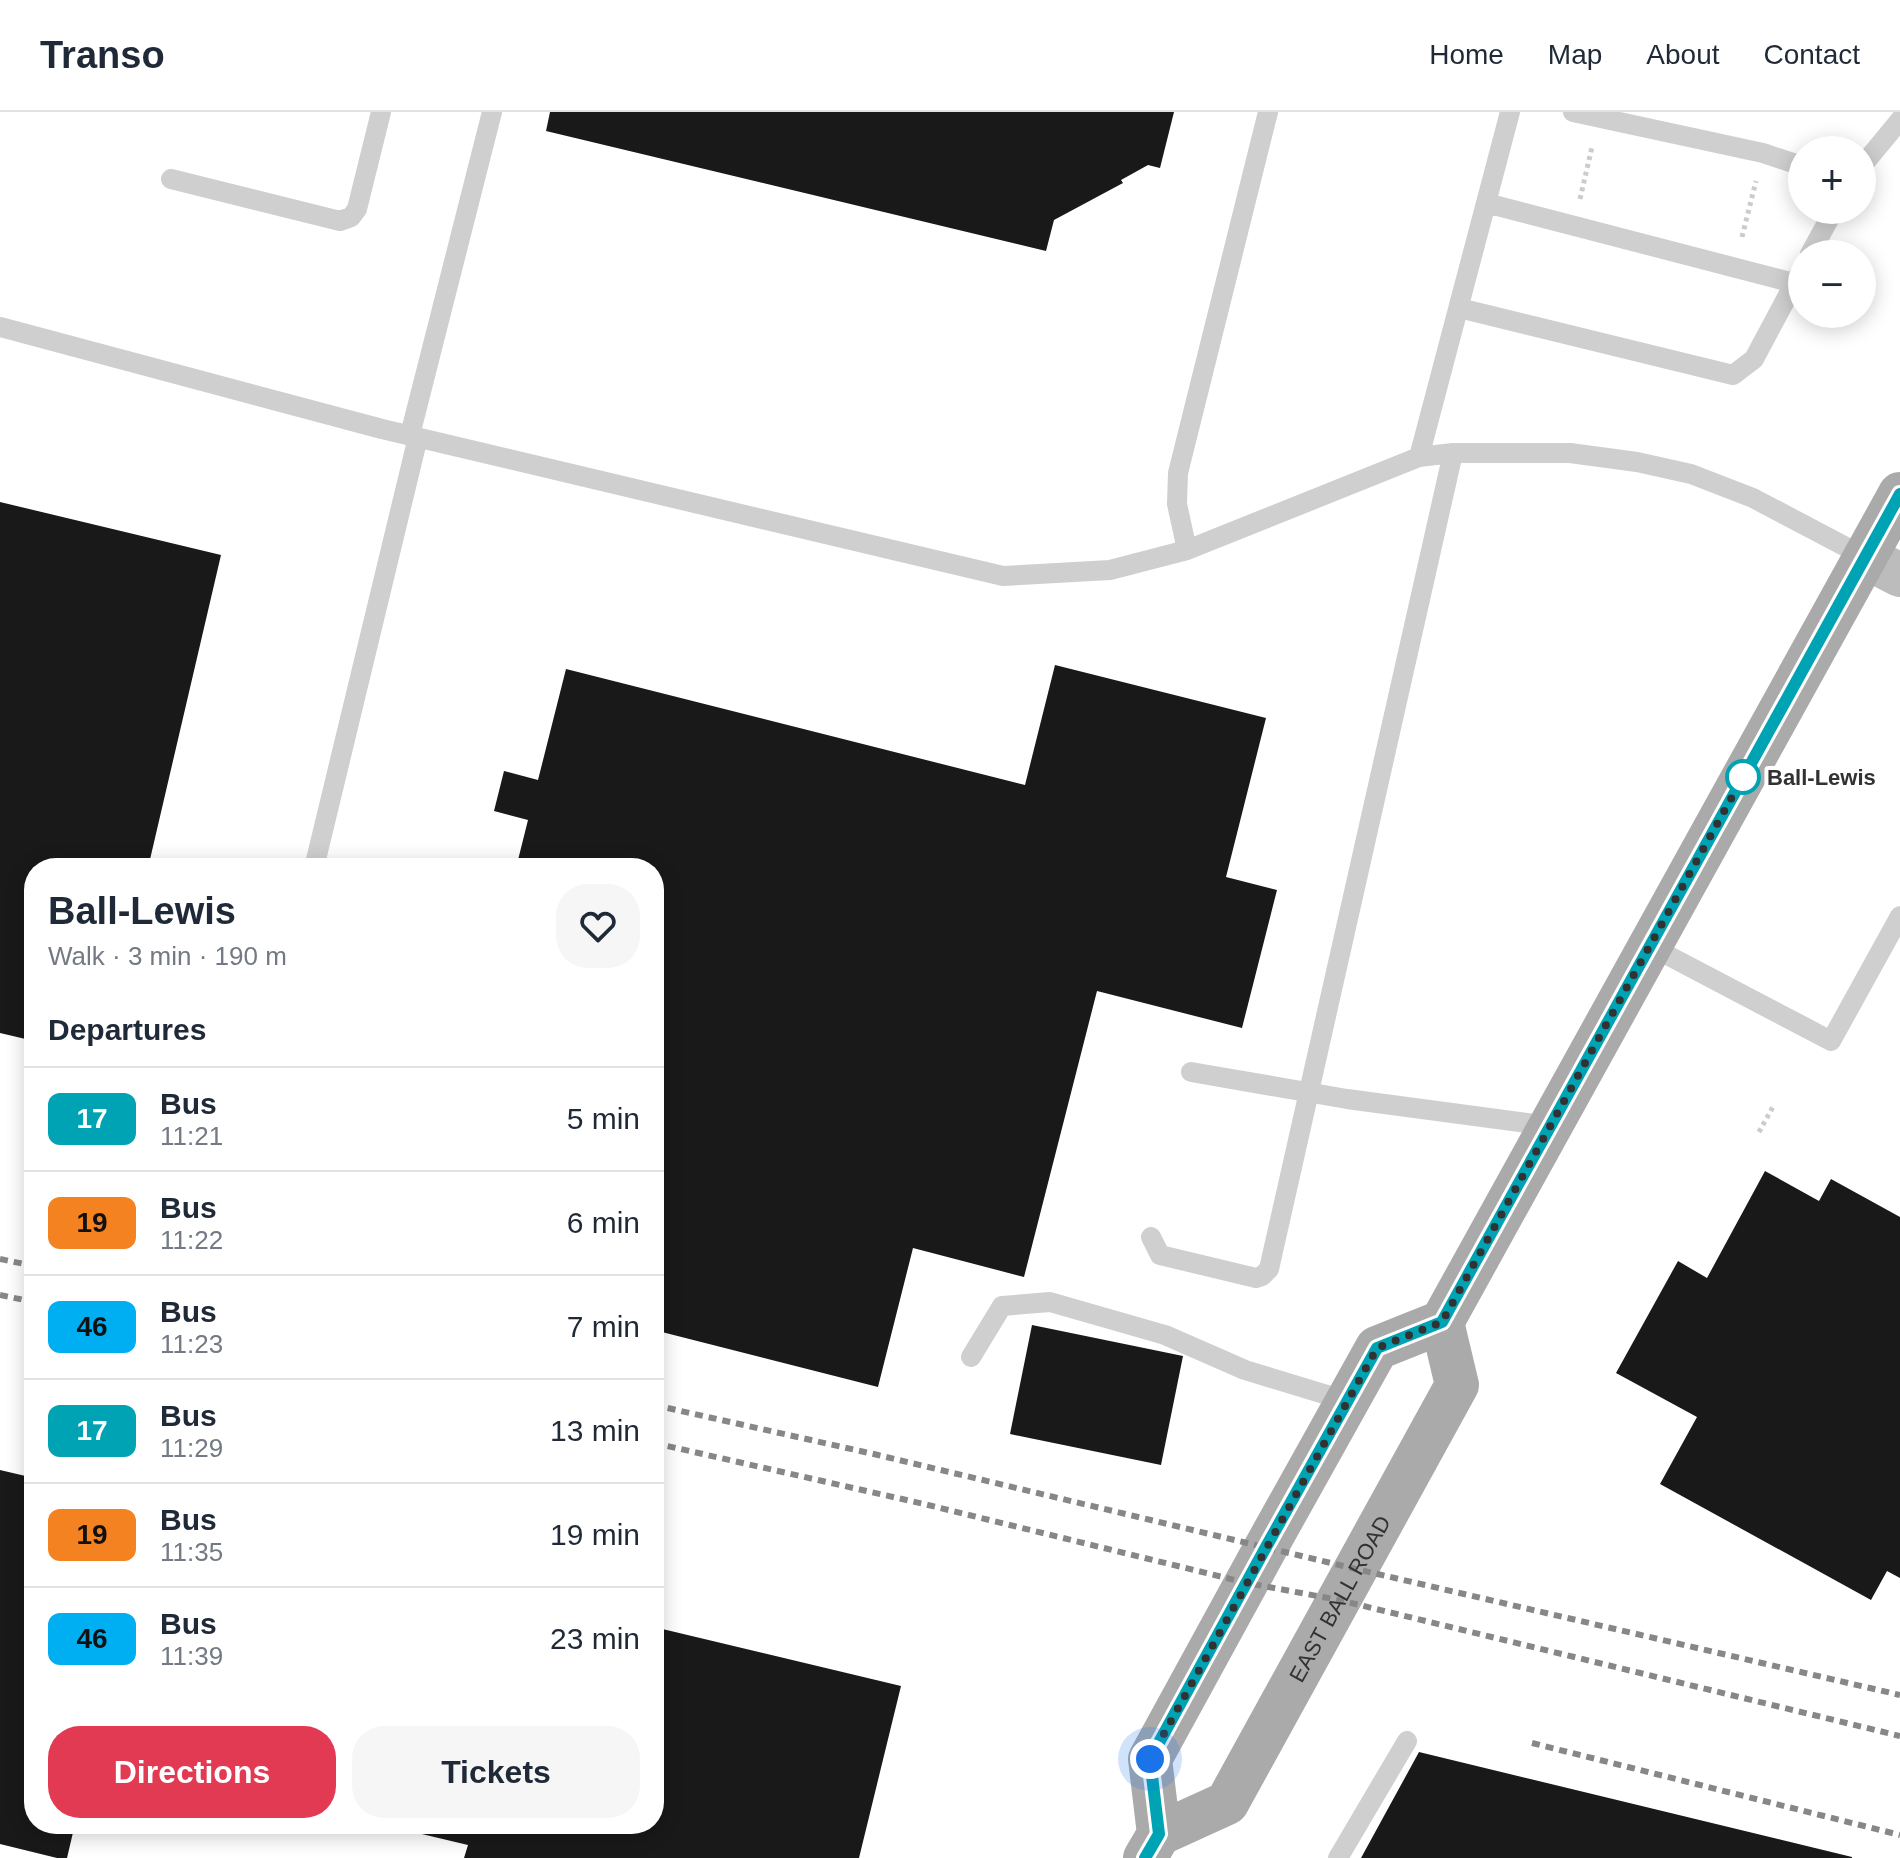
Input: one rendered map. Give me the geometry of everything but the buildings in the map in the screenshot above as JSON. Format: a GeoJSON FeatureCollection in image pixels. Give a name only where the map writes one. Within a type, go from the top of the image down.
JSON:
{"type":"FeatureCollection","features":[{"type":"Feature","properties":{"kind":"main road"},"geometry":{"type":"LineString","coordinates":[[1442,1322],[1650,946],[1883,566],[1900,494]]}},
{"type":"Feature","properties":{"kind":"main road","name":"EAST BALL ROAD"},"geometry":{"type":"LineString","coordinates":[[1442,1322],[1457,1385],[1242,1776],[1227,1803],[1152,1846],[1150,1759],[1347,1401],[1377,1348],[1442,1322]]}},
{"type":"Feature","properties":{"kind":"lane"},"geometry":{"type":"LineString","coordinates":[[171,179],[340,221],[351,217],[357,209],[381,112]]}},
{"type":"Feature","properties":{"kind":"lane"},"geometry":{"type":"LineString","coordinates":[[316,858],[492,112]]}},
{"type":"Feature","properties":{"kind":"lane"},"geometry":{"type":"LineString","coordinates":[[1187,550],[1177,504],[1178,473],[1268,112]]}},
{"type":"Feature","properties":{"kind":"lane"},"geometry":{"type":"LineString","coordinates":[[1419,457],[1510,112]]}},
{"type":"Feature","properties":{"kind":"lane"},"geometry":{"type":"LineString","coordinates":[[1573,112],[1763,153],[1788,161]]}},
{"type":"Feature","properties":{"kind":"lane"},"geometry":{"type":"LineString","coordinates":[[1876,149],[1900,120]]}},
{"type":"Feature","properties":{"kind":"lane"},"geometry":{"type":"LineString","coordinates":[[1486,203],[1788,274]]}},
{"type":"Feature","properties":{"kind":"lane"},"geometry":{"type":"LineString","coordinates":[[1459,308],[1733,375],[1754,359],[1788,295]]}},
{"type":"Feature","properties":{"kind":"lane"},"geometry":{"type":"LineString","coordinates":[[0,327],[414,436],[1003,576],[1110,570],[1187,550],[1419,457],[1453,453],[1570,453],[1637,462],[1691,474],[1753,498],[1883,566]]}},
{"type":"Feature","properties":{"kind":"lane"},"geometry":{"type":"LineString","coordinates":[[1151,1237],[1160,1255],[1256,1278],[1269,1269],[1453,453]]}},
{"type":"Feature","properties":{"kind":"lane"},"geometry":{"type":"LineString","coordinates":[[1650,946],[1831,1041],[1900,916]]}},
{"type":"Feature","properties":{"kind":"lane"},"geometry":{"type":"LineString","coordinates":[[1191,1072],[1309,1093],[1550,1126]]}},
{"type":"Feature","properties":{"kind":"lane"},"geometry":{"type":"LineString","coordinates":[[971,1357],[1002,1306],[1050,1302],[1165,1335],[1245,1370],[1347,1401]]}},
{"type":"Feature","properties":{"kind":"lane"},"geometry":{"type":"LineString","coordinates":[[1338,1858],[1407,1741]]}},
{"type":"Feature","properties":{"kind":"path"},"geometry":{"type":"LineString","coordinates":[[1578,205],[1594,142]]}},
{"type":"Feature","properties":{"kind":"path"},"geometry":{"type":"LineString","coordinates":[[1741,244],[1756,180]]}},
{"type":"Feature","properties":{"kind":"path"},"geometry":{"type":"LineString","coordinates":[[1759,1132],[1774,1105]]}},
{"type":"Feature","properties":{"kind":"railway"},"geometry":{"type":"LineString","coordinates":[[0,1259],[24,1264]]}},
{"type":"Feature","properties":{"kind":"railway"},"geometry":{"type":"LineString","coordinates":[[0,1295],[24,1300]]}},
{"type":"Feature","properties":{"kind":"railway"},"geometry":{"type":"LineString","coordinates":[[664,1407],[1900,1695]]}},
{"type":"Feature","properties":{"kind":"railway"},"geometry":{"type":"LineString","coordinates":[[664,1445],[924,1504],[1247,1583],[1339,1600],[1900,1736]]}},
{"type":"Feature","properties":{"kind":"railway"},"geometry":{"type":"LineString","coordinates":[[1532,1743],[1900,1835]]}},
{"type":"Feature","properties":{"kind":"bus line","name":"17"},"geometry":{"type":"LineString","coordinates":[[1145,1858],[1159,1834],[1150,1759],[1266,1547],[1377,1348],[1442,1322],[1900,494]]}},
{"type":"Feature","properties":{"kind":"place","name":"Ball-Lewis"},"geometry":{"type":"Point","coordinates":[1743,777]}},
{"type":"Feature","properties":{"kind":"route"},"geometry":{"type":"LineString","coordinates":[[1150,1759],[1377,1348],[1442,1322],[1743,777]]}}]}
